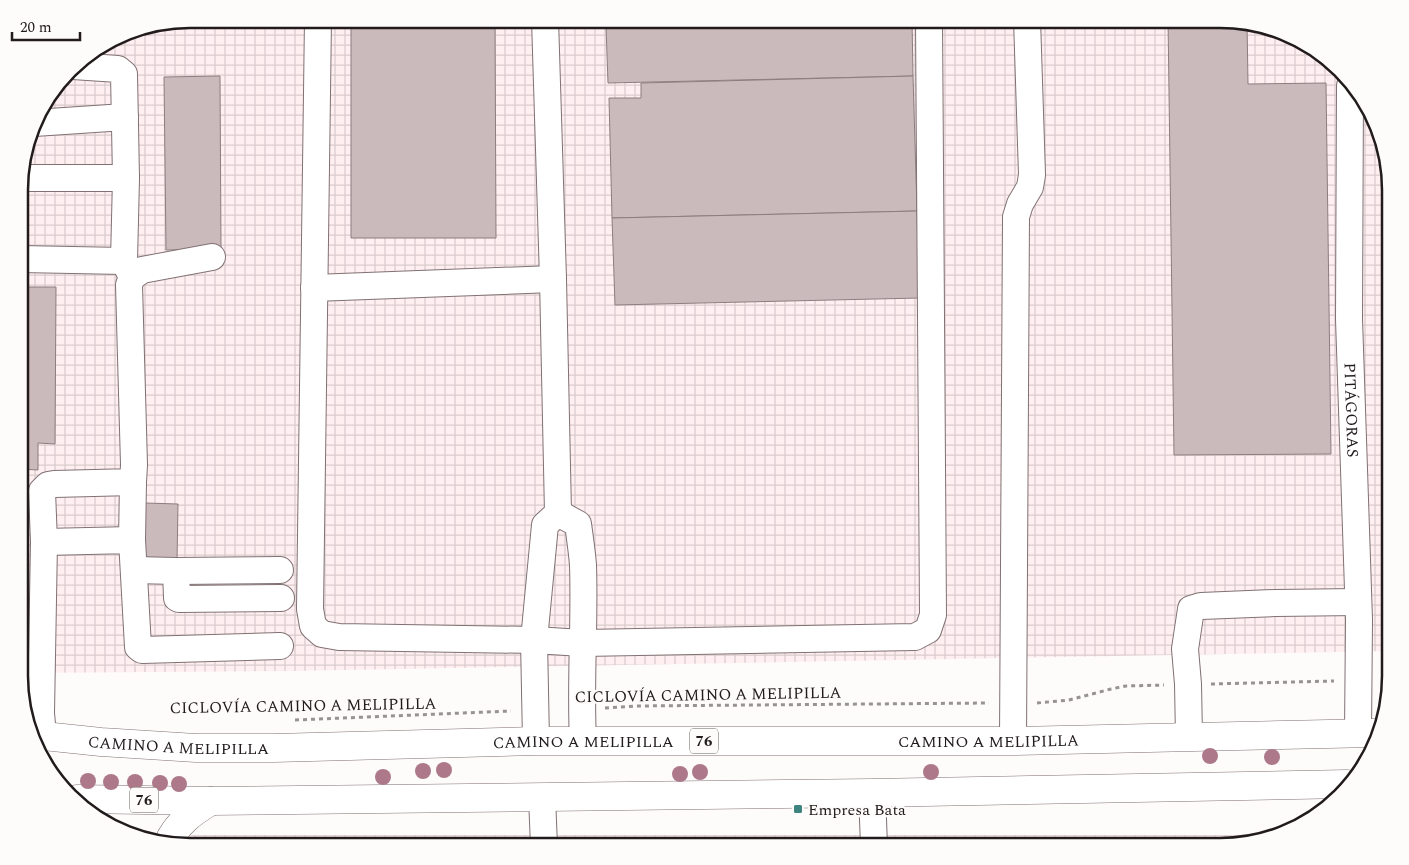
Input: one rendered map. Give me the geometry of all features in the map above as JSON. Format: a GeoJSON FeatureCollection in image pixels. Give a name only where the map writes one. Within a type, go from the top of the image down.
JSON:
{"type":"FeatureCollection","features":[{"type":"Feature","properties":{"kind":"main road","name":"CAMINO A MELIPILLA"},"geometry":{"type":"LineString","coordinates":[[39,735],[101,742],[196,748],[274,748],[536,741],[1013,741],[1366,733]]}},
{"type":"Feature","properties":{"kind":"main road","name":"76"},"geometry":{"type":"LineString","coordinates":[[85,799],[211,801],[872,793],[1339,784]]}},
{"type":"Feature","properties":{"kind":"main road"},"geometry":{"type":"LineString","coordinates":[[173,836],[189,815],[211,801]]}},
{"type":"Feature","properties":{"kind":"lane"},"geometry":{"type":"LineString","coordinates":[[318,28],[310,609],[313,626],[322,634],[339,637],[534,640],[583,643],[914,637],[928,630],[932,615],[929,28]]}},
{"type":"Feature","properties":{"kind":"lane"},"geometry":{"type":"LineString","coordinates":[[536,741],[534,640],[545,525],[558,513],[554,279],[546,28]]}},
{"type":"Feature","properties":{"kind":"lane"},"geometry":{"type":"LineString","coordinates":[[1013,741],[1016,217],[1020,204],[1030,187],[1032,175],[1027,28]]}},
{"type":"Feature","properties":{"kind":"lane"},"geometry":{"type":"LineString","coordinates":[[85,67],[118,69],[124,74],[134,465],[132,540],[138,647],[142,650],[280,646]]}},
{"type":"Feature","properties":{"kind":"lane","name":"PITÁGORAS"},"geometry":{"type":"LineString","coordinates":[[1350,94],[1349,319],[1360,681],[1366,733]]}},
{"type":"Feature","properties":{"kind":"lane"},"geometry":{"type":"LineString","coordinates":[[42,123],[125,118]]}},
{"type":"Feature","properties":{"kind":"lane"},"geometry":{"type":"LineString","coordinates":[[29,178],[126,178]]}},
{"type":"Feature","properties":{"kind":"lane"},"geometry":{"type":"LineString","coordinates":[[28,260],[142,270],[212,257]]}},
{"type":"Feature","properties":{"kind":"lane"},"geometry":{"type":"LineString","coordinates":[[314,288],[554,279]]}},
{"type":"Feature","properties":{"kind":"lane"},"geometry":{"type":"LineString","coordinates":[[39,734],[44,542],[42,491],[48,485],[133,482]]}},
{"type":"Feature","properties":{"kind":"lane"},"geometry":{"type":"LineString","coordinates":[[558,513],[578,524],[583,566],[581,709],[583,741]]}},
{"type":"Feature","properties":{"kind":"lane"},"geometry":{"type":"LineString","coordinates":[[44,542],[132,540]]}},
{"type":"Feature","properties":{"kind":"lane"},"geometry":{"type":"LineString","coordinates":[[134,570],[176,572],[280,570]]}},
{"type":"Feature","properties":{"kind":"lane"},"geometry":{"type":"LineString","coordinates":[[176,572],[177,598],[179,599],[281,598]]}},
{"type":"Feature","properties":{"kind":"lane"},"geometry":{"type":"LineString","coordinates":[[1189,737],[1185,649],[1191,609],[1201,606],[1247,604],[1358,602]]}},
{"type":"Feature","properties":{"kind":"lane"},"geometry":{"type":"LineString","coordinates":[[872,793],[874,837]]}},
{"type":"Feature","properties":{"kind":"lane"},"geometry":{"type":"LineString","coordinates":[[542,797],[544,838]]}},
{"type":"Feature","properties":{"kind":"path","name":"CICLOVÍA CAMINO A MELIPILLA"},"geometry":{"type":"LineString","coordinates":[[581,709],[635,706],[1054,702],[1126,686],[1360,681]]}},
{"type":"Feature","properties":{"kind":"path","name":"CICLOVÍA CAMINO A MELIPILLA"},"geometry":{"type":"LineString","coordinates":[[292,720],[536,710]]}},
{"type":"Feature","properties":{"kind":"shaded area"},"geometry":{"type":"Polygon","coordinates":[[[190,28],[1241,29],[1281,40],[1310,55],[1334,75],[1360,109],[1373,137],[1381,179],[1381,651],[292,671],[28,673],[29,168],[40,128],[55,99],[83,68],[99,55],[118,44],[137,36],[158,31],[190,28]]]}},
{"type":"Feature","properties":{"kind":"shaded area"},"geometry":{"type":"Polygon","coordinates":[[[191,835],[1244,835],[1230,837],[189,838],[191,835]]]}},
{"type":"Feature","properties":{"kind":"building"},"geometry":{"type":"Polygon","coordinates":[[[351,28],[495,28],[496,238],[351,238],[351,28]]]}},
{"type":"Feature","properties":{"kind":"building"},"geometry":{"type":"Polygon","coordinates":[[[606,28],[912,28],[913,76],[608,83],[606,28]]]}},
{"type":"Feature","properties":{"kind":"building"},"geometry":{"type":"Polygon","coordinates":[[[1168,28],[1241,29],[1247,30],[1248,84],[1326,83],[1331,454],[1174,455],[1168,28]]]}},
{"type":"Feature","properties":{"kind":"building"},"geometry":{"type":"Polygon","coordinates":[[[220,76],[221,249],[166,250],[164,77],[220,76]]]}},
{"type":"Feature","properties":{"kind":"building"},"geometry":{"type":"Polygon","coordinates":[[[913,76],[917,211],[612,218],[609,98],[641,98],[641,83],[913,76]]]}},
{"type":"Feature","properties":{"kind":"building"},"geometry":{"type":"Polygon","coordinates":[[[917,211],[919,298],[615,305],[612,218],[917,211]]]}},
{"type":"Feature","properties":{"kind":"building"},"geometry":{"type":"Polygon","coordinates":[[[28,287],[56,287],[55,444],[38,443],[38,470],[28,469],[28,287]]]}},
{"type":"Feature","properties":{"kind":"building"},"geometry":{"type":"Polygon","coordinates":[[[145,503],[178,504],[177,562],[144,562],[145,503]]]}},
{"type":"Feature","properties":{"kind":"place","name":"Empresa Bata"},"geometry":{"type":"Point","coordinates":[798,809]}}]}
